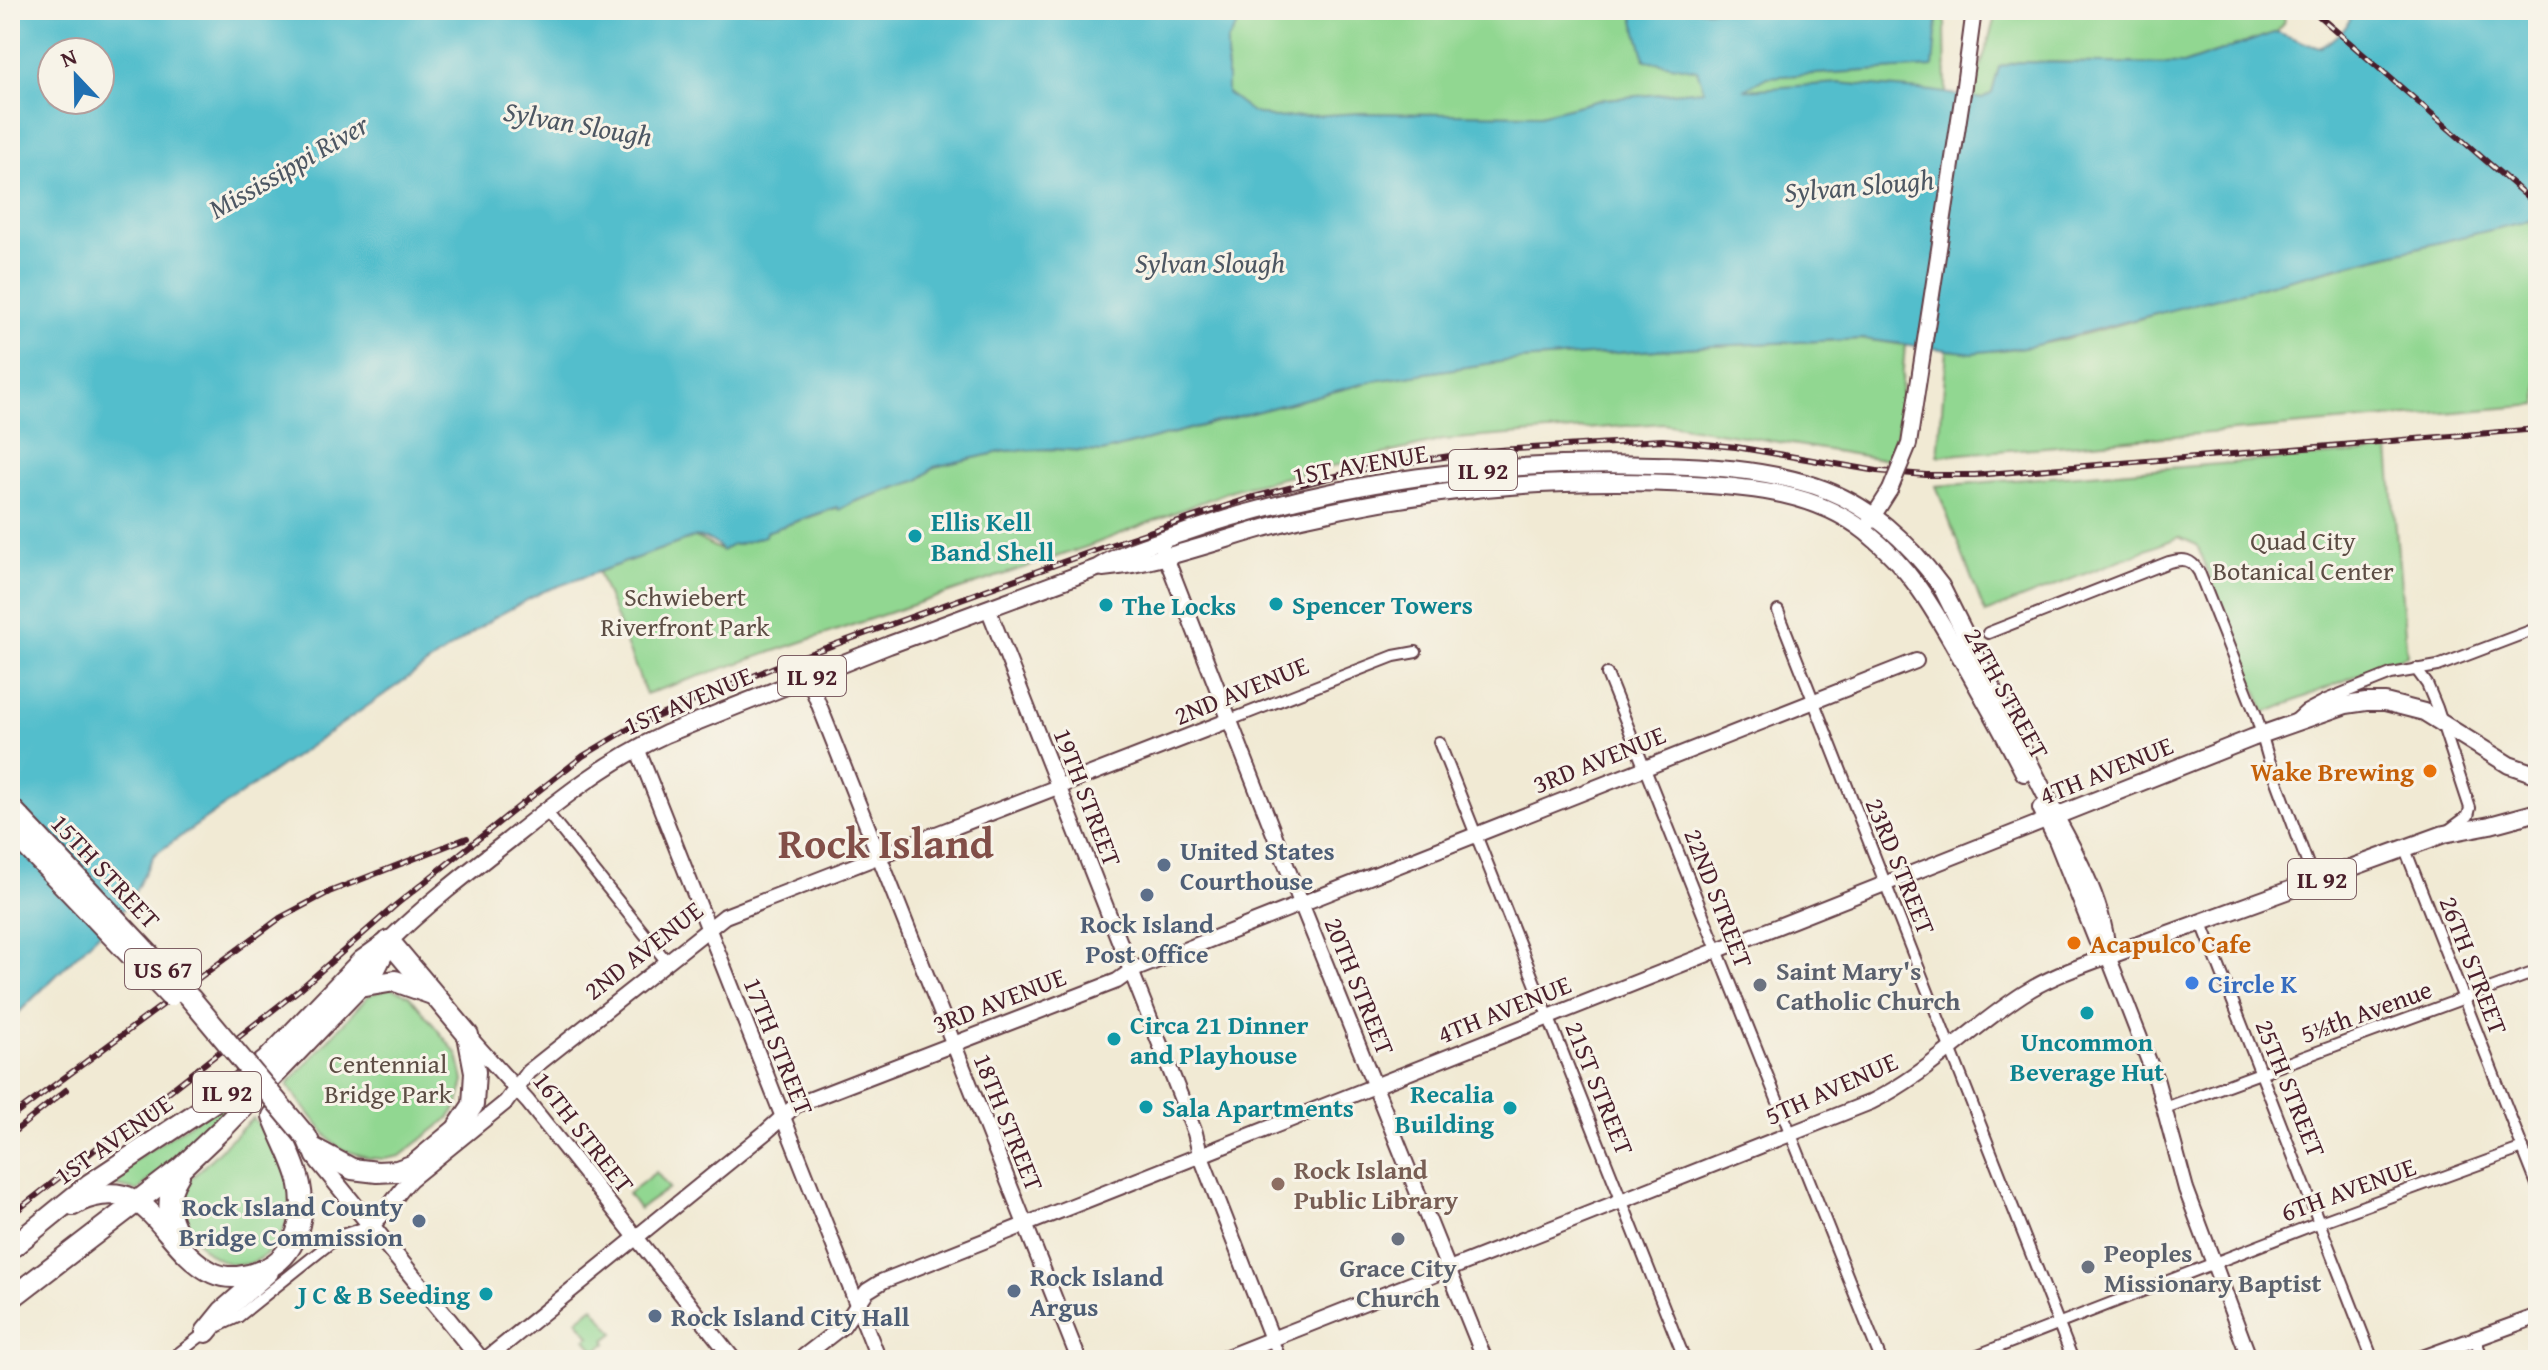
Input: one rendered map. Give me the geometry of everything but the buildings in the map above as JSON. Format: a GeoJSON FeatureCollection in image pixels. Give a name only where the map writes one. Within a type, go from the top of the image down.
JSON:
{"type":"FeatureCollection","features":[{"type":"Feature","properties":{"kind":"highway","name":"15TH STREET"},"geometry":{"type":"LineString","coordinates":[[10,807],[191,999],[304,1148],[301,1182],[304,1207],[294,1240],[280,1261]]}},
{"type":"Feature","properties":{"kind":"highway","name":"15TH STREET"},"geometry":{"type":"LineString","coordinates":[[10,829],[169,995],[304,1148]]}},
{"type":"Feature","properties":{"kind":"highway","name":"1ST AVENUE"},"geometry":{"type":"LineString","coordinates":[[138,1203],[197,1153],[359,987],[374,971],[389,941]]}},
{"type":"Feature","properties":{"kind":"highway","name":"1ST AVENUE"},"geometry":{"type":"LineString","coordinates":[[45,1221],[111,1168],[221,1097],[267,1060],[362,961],[389,941]]}},
{"type":"Feature","properties":{"kind":"highway","name":"16TH STREET"},"geometry":{"type":"LineString","coordinates":[[389,941],[468,1035]]}},
{"type":"Feature","properties":{"kind":"highway"},"geometry":{"type":"LineString","coordinates":[[359,987],[395,981],[433,994]]}},
{"type":"Feature","properties":{"kind":"highway"},"geometry":{"type":"LineString","coordinates":[[304,1148],[352,1169],[367,1172],[385,1173],[414,1165],[456,1130],[473,1105],[475,1072],[468,1035]]}},
{"type":"Feature","properties":{"kind":"highway"},"geometry":{"type":"LineString","coordinates":[[192,1258],[169,1216],[168,1201],[173,1185],[197,1153]]}},
{"type":"Feature","properties":{"kind":"highway"},"geometry":{"type":"LineString","coordinates":[[45,1221],[80,1200],[118,1195],[138,1203],[192,1258],[213,1273],[242,1277],[280,1261]]}},
{"type":"Feature","properties":{"kind":"highway","name":"IL 92"},"geometry":{"type":"LineString","coordinates":[[10,1299],[138,1203]]}},
{"type":"Feature","properties":{"kind":"highway","name":"IL 92"},"geometry":{"type":"LineString","coordinates":[[10,1249],[45,1221]]}},
{"type":"Feature","properties":{"kind":"highway"},"geometry":{"type":"LineString","coordinates":[[206,1332],[223,1311],[280,1261]]}},
{"type":"Feature","properties":{"kind":"main road","name":"1ST AVENUE"},"geometry":{"type":"LineString","coordinates":[[1162,547],[1259,511],[1355,488],[1470,471],[1557,465],[1663,465],[1761,472],[1818,487],[1874,516]]}},
{"type":"Feature","properties":{"kind":"main road","name":"1ST AVENUE"},"geometry":{"type":"LineString","coordinates":[[389,941],[428,905],[546,811],[591,776],[637,748],[808,677],[1097,568],[1121,553],[1401,498],[1459,490],[1577,482],[1673,483],[1770,492],[1825,508],[1864,531]]}},
{"type":"Feature","properties":{"kind":"main road","name":"24TH STREET"},"geometry":{"type":"LineString","coordinates":[[1874,516],[1918,556],[1941,586],[2052,818],[2097,940],[2108,956]]}},
{"type":"Feature","properties":{"kind":"main road","name":"24TH STREET"},"geometry":{"type":"LineString","coordinates":[[1864,531],[1905,567],[1927,598],[2052,818]]}},
{"type":"Feature","properties":{"kind":"main road"},"geometry":{"type":"LineString","coordinates":[[2257,736],[2346,705],[2385,702],[2424,712],[2509,765],[2538,775]]}},
{"type":"Feature","properties":{"kind":"main road","name":"4TH AVENUE"},"geometry":{"type":"LineString","coordinates":[[2052,818],[2257,736]]}},
{"type":"Feature","properties":{"kind":"main road","name":"5TH AVENUE"},"geometry":{"type":"LineString","coordinates":[[2108,956],[2444,834],[2538,812]]}},
{"type":"Feature","properties":{"kind":"main road","name":"15TH STREET"},"geometry":{"type":"LineString","coordinates":[[304,1148],[483,1360]]}},
{"type":"Feature","properties":{"kind":"street"},"geometry":{"type":"LineString","coordinates":[[1864,531],[1906,457],[1974,10]]}},
{"type":"Feature","properties":{"kind":"street","name":"20TH STREET"},"geometry":{"type":"LineString","coordinates":[[1162,547],[1485,1360]]}},
{"type":"Feature","properties":{"kind":"street"},"geometry":{"type":"LineString","coordinates":[[1988,633],[2169,562],[2191,561],[2199,572],[2257,736],[2314,881]]}},
{"type":"Feature","properties":{"kind":"street","name":"19TH STREET"},"geometry":{"type":"LineString","coordinates":[[988,608],[1281,1360]]}},
{"type":"Feature","properties":{"kind":"street","name":"23RD STREET"},"geometry":{"type":"LineString","coordinates":[[1778,611],[2073,1360]]}},
{"type":"Feature","properties":{"kind":"street"},"geometry":{"type":"LineString","coordinates":[[2289,725],[2305,711],[2326,700],[2391,674],[2438,666],[2538,628]]}},
{"type":"Feature","properties":{"kind":"street","name":"2ND AVENUE"},"geometry":{"type":"LineString","coordinates":[[372,1225],[411,1179],[444,1155],[517,1090],[528,1072],[725,916],[1394,656],[1416,652]]}},
{"type":"Feature","properties":{"kind":"street","name":"3RD AVENUE"},"geometry":{"type":"LineString","coordinates":[[483,1360],[802,1102],[1117,981],[1131,971],[1916,661]]}},
{"type":"Feature","properties":{"kind":"street"},"geometry":{"type":"LineString","coordinates":[[2416,669],[2427,684],[2443,724],[2470,808],[2468,816],[2444,834]]}},
{"type":"Feature","properties":{"kind":"street","name":"22ND STREET"},"geometry":{"type":"LineString","coordinates":[[1607,674],[1881,1360]]}},
{"type":"Feature","properties":{"kind":"street","name":"18TH STREET"},"geometry":{"type":"LineString","coordinates":[[808,677],[1079,1360]]}},
{"type":"Feature","properties":{"kind":"street","name":"21ST STREET"},"geometry":{"type":"LineString","coordinates":[[1439,742],[1685,1360]]}},
{"type":"Feature","properties":{"kind":"street","name":"17TH STREET"},"geometry":{"type":"LineString","coordinates":[[637,748],[879,1360]]}},
{"type":"Feature","properties":{"kind":"street"},"geometry":{"type":"LineString","coordinates":[[546,811],[667,962]]}},
{"type":"Feature","properties":{"kind":"street","name":"4TH AVENUE"},"geometry":{"type":"LineString","coordinates":[[799,1360],[843,1326],[867,1291],[883,1281],[2052,818]]}},
{"type":"Feature","properties":{"kind":"street","name":"26TH STREET"},"geometry":{"type":"LineString","coordinates":[[2405,849],[2538,1187]]}},
{"type":"Feature","properties":{"kind":"street","name":"25TH STREET"},"geometry":{"type":"LineString","coordinates":[[2202,923],[2373,1360]]}},
{"type":"Feature","properties":{"kind":"street","name":"5TH AVENUE"},"geometry":{"type":"LineString","coordinates":[[1219,1360],[1893,1091],[1926,1070],[2039,984],[2108,956]]}},
{"type":"Feature","properties":{"kind":"street","name":"24TH STREET"},"geometry":{"type":"LineString","coordinates":[[2108,956],[2165,1108],[2179,1165],[2250,1360]]}},
{"type":"Feature","properties":{"kind":"street","name":"5½th Avenue"},"geometry":{"type":"LineString","coordinates":[[2165,1108],[2538,971]]}},
{"type":"Feature","properties":{"kind":"street","name":"16TH STREET"},"geometry":{"type":"LineString","coordinates":[[468,1035],[517,1090],[734,1360]]}},
{"type":"Feature","properties":{"kind":"street","name":"6TH AVENUE"},"geometry":{"type":"LineString","coordinates":[[1965,1360],[2320,1222],[2523,1148]]}},
{"type":"Feature","properties":{"kind":"street"},"geometry":{"type":"LineString","coordinates":[[170,1360],[206,1332],[238,1317],[339,1236],[372,1225]]}},
{"type":"Feature","properties":{"kind":"street"},"geometry":{"type":"LineString","coordinates":[[2417,1360],[2538,1316]]}},
{"type":"Feature","properties":{"kind":"street"},"geometry":{"type":"LineString","coordinates":[[2475,1338],[2483,1360]]}},
{"type":"Feature","properties":{"kind":"green space"},"geometry":{"type":"Polygon","coordinates":[[[1204,10],[1938,10],[1945,23],[1946,94],[1664,114],[1222,133],[1204,10]]]}},
{"type":"Feature","properties":{"kind":"green space"},"geometry":{"type":"Polygon","coordinates":[[[1997,10],[2281,10],[2285,20],[2277,32],[2183,64],[2018,62],[1999,68],[1992,93],[1983,99],[1972,98],[1997,10]]]}},
{"type":"Feature","properties":{"kind":"green space"},"geometry":{"type":"Polygon","coordinates":[[[2528,221],[2538,229],[2538,405],[1938,456],[1947,350],[2005,350],[2036,345],[2528,221]]]}},
{"type":"Feature","properties":{"kind":"green space","name":"Schwiebert Riverfront Park"},"geometry":{"type":"Polygon","coordinates":[[[1863,339],[1905,345],[1898,430],[1889,460],[1663,423],[1443,440],[1235,489],[1089,546],[646,694],[598,572],[695,537],[722,551],[733,544],[764,536],[766,532],[919,480],[934,467],[1005,451],[1052,449],[1102,452],[1374,381],[1506,361],[1863,339]]]}},
{"type":"Feature","properties":{"kind":"green space","name":"Quad City Botanical Center"},"geometry":{"type":"Polygon","coordinates":[[[2389,451],[2407,655],[2265,713],[2197,545],[2179,537],[1985,613],[1936,486],[2389,451]]]}},
{"type":"Feature","properties":{"kind":"green space","name":"Centennial Bridge Park"},"geometry":{"type":"Polygon","coordinates":[[[390,988],[409,995],[458,1055],[464,1081],[458,1105],[450,1117],[400,1156],[369,1158],[341,1149],[330,1140],[287,1085],[369,995],[390,988]]]}},
{"type":"Feature","properties":{"kind":"green space"},"geometry":{"type":"Polygon","coordinates":[[[235,1094],[239,1099],[137,1191],[110,1184],[106,1179],[235,1094]]]}},
{"type":"Feature","properties":{"kind":"green space","name":"Centennial Bridge Park"},"geometry":{"type":"Polygon","coordinates":[[[253,1118],[280,1151],[289,1180],[289,1208],[282,1232],[269,1251],[252,1263],[231,1264],[209,1253],[186,1227],[179,1213],[178,1202],[182,1187],[253,1118]]]}},
{"type":"Feature","properties":{"kind":"green space"},"geometry":{"type":"Polygon","coordinates":[[[656,1172],[669,1188],[639,1209],[628,1194],[656,1172]]]}},
{"type":"Feature","properties":{"kind":"green space"},"geometry":{"type":"Polygon","coordinates":[[[593,1307],[614,1333],[605,1340],[607,1343],[595,1351],[586,1339],[590,1336],[577,1320],[593,1307]]]}},
{"type":"Feature","properties":{"kind":"water"},"geometry":{"type":"Polygon","coordinates":[[[10,10],[1247,10],[1227,42],[1227,93],[1252,112],[1274,118],[1361,113],[1540,115],[1604,99],[1704,90],[1697,70],[1645,60],[1631,10],[1938,10],[1933,67],[1767,77],[1744,90],[1838,83],[1932,91],[1982,99],[1992,93],[1999,67],[2018,62],[2183,64],[2277,32],[2319,48],[2345,28],[2352,10],[2538,10],[2538,216],[2528,221],[2032,346],[1972,353],[1863,339],[1506,361],[1374,381],[1102,452],[1052,449],[1005,451],[934,467],[919,480],[853,502],[839,510],[837,507],[766,532],[765,536],[733,544],[722,551],[710,541],[695,537],[542,592],[495,617],[154,855],[128,905],[10,1021],[10,10]]]}},
{"type":"Feature","properties":{"kind":"railway"},"geometry":{"type":"LineString","coordinates":[[2312,10],[2538,206]]}},
{"type":"Feature","properties":{"kind":"railway"},"geometry":{"type":"LineString","coordinates":[[10,1216],[300,989],[397,904],[522,804],[583,756],[630,728],[784,663],[1107,546],[1250,498],[1364,469],[1483,451],[1662,440],[1736,447],[1877,471],[1975,475],[2538,429]]}},
{"type":"Feature","properties":{"kind":"railway"},"geometry":{"type":"LineString","coordinates":[[10,1118],[280,918],[329,892],[467,838]]}},
{"type":"Feature","properties":{"kind":"railway"},"geometry":{"type":"LineString","coordinates":[[10,1135],[66,1090]]}},
{"type":"Feature","properties":{"kind":"place","name":"Ellis Kell Band Shell"},"geometry":{"type":"Point","coordinates":[915,536]}},
{"type":"Feature","properties":{"kind":"place","name":"Spencer Towers"},"geometry":{"type":"Point","coordinates":[1276,604]}},
{"type":"Feature","properties":{"kind":"place","name":"The Locks"},"geometry":{"type":"Point","coordinates":[1106,605]}},
{"type":"Feature","properties":{"kind":"place","name":"Wake Brewing"},"geometry":{"type":"Point","coordinates":[2430,771]}},
{"type":"Feature","properties":{"kind":"place","name":"United States Courthouse"},"geometry":{"type":"Point","coordinates":[1164,865]}},
{"type":"Feature","properties":{"kind":"place","name":"Rock Island Post Office"},"geometry":{"type":"Point","coordinates":[1147,895]}},
{"type":"Feature","properties":{"kind":"place","name":"Acapulco Cafe"},"geometry":{"type":"Point","coordinates":[2074,943]}},
{"type":"Feature","properties":{"kind":"place","name":"Circle K"},"geometry":{"type":"Point","coordinates":[2192,983]}},
{"type":"Feature","properties":{"kind":"place","name":"Saint Mary's Catholic Church"},"geometry":{"type":"Point","coordinates":[1760,985]}},
{"type":"Feature","properties":{"kind":"place","name":"Uncommon Beverage Hut"},"geometry":{"type":"Point","coordinates":[2087,1013]}},
{"type":"Feature","properties":{"kind":"place","name":"Circa 21 Dinner and Playhouse"},"geometry":{"type":"Point","coordinates":[1114,1039]}},
{"type":"Feature","properties":{"kind":"place","name":"Sala Apartments"},"geometry":{"type":"Point","coordinates":[1146,1107]}},
{"type":"Feature","properties":{"kind":"place","name":"Recalia Building"},"geometry":{"type":"Point","coordinates":[1510,1108]}},
{"type":"Feature","properties":{"kind":"place","name":"Rock Island Public Library"},"geometry":{"type":"Point","coordinates":[1278,1184]}},
{"type":"Feature","properties":{"kind":"place","name":"Rock Island County Bridge Commission"},"geometry":{"type":"Point","coordinates":[419,1221]}},
{"type":"Feature","properties":{"kind":"place","name":"Grace City Church"},"geometry":{"type":"Point","coordinates":[1398,1239]}},
{"type":"Feature","properties":{"kind":"place","name":"Peoples Missionary Baptist"},"geometry":{"type":"Point","coordinates":[2088,1267]}},
{"type":"Feature","properties":{"kind":"place","name":"Rock Island Argus"},"geometry":{"type":"Point","coordinates":[1014,1291]}},
{"type":"Feature","properties":{"kind":"place","name":"J C & B Seeding"},"geometry":{"type":"Point","coordinates":[486,1294]}},
{"type":"Feature","properties":{"kind":"place","name":"Rock Island City Hall"},"geometry":{"type":"Point","coordinates":[655,1316]}},
{"type":"Feature","properties":{"kind":"district","name":"Rock Island"},"geometry":{"type":"Point","coordinates":[886,842]}},
{"type":"Feature","properties":{"kind":"water label","name":"Sylvan Slough"},"geometry":{"type":"Point","coordinates":[578,123]}},
{"type":"Feature","properties":{"kind":"water label","name":"Mississippi River"},"geometry":{"type":"Point","coordinates":[288,166]}},
{"type":"Feature","properties":{"kind":"water label","name":"Sylvan Slough"},"geometry":{"type":"Point","coordinates":[1859,185]}},
{"type":"Feature","properties":{"kind":"water label","name":"Sylvan Slough"},"geometry":{"type":"Point","coordinates":[1210,262]}}]}
